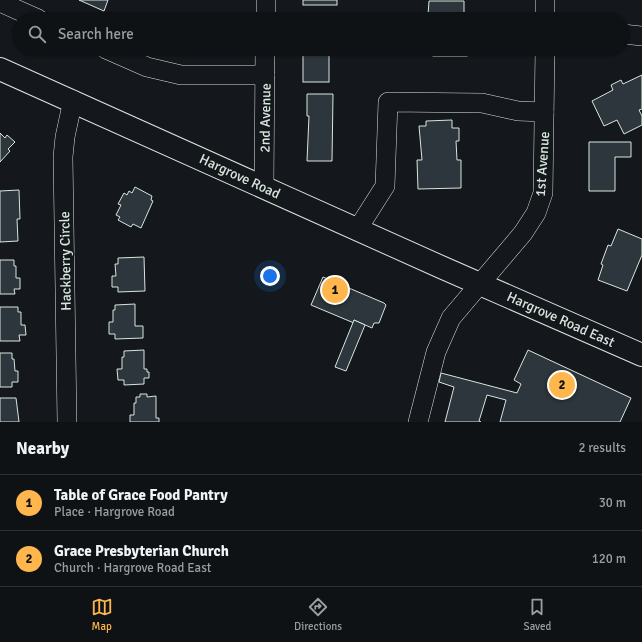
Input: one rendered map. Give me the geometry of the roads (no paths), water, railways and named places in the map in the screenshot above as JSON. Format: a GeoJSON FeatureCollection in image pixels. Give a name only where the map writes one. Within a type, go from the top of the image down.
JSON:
{"type":"FeatureCollection","features":[{"type":"Feature","properties":{"kind":"main road","name":"Hargrove Road"},"geometry":{"type":"LineString","coordinates":[[0,69],[73,100],[357,230],[480,283]]}},
{"type":"Feature","properties":{"kind":"main road","name":"Hargrove Road East"},"geometry":{"type":"LineString","coordinates":[[480,283],[642,355]]}},
{"type":"Feature","properties":{"kind":"street"},"geometry":{"type":"LineString","coordinates":[[266,0],[266,12]]}},
{"type":"Feature","properties":{"kind":"street"},"geometry":{"type":"LineString","coordinates":[[545,0],[545,12]]}},
{"type":"Feature","properties":{"kind":"street"},"geometry":{"type":"LineString","coordinates":[[0,2],[22,12]]}},
{"type":"Feature","properties":{"kind":"street"},"geometry":{"type":"LineString","coordinates":[[630,35],[642,36]]}},
{"type":"Feature","properties":{"kind":"street"},"geometry":{"type":"LineString","coordinates":[[122,56],[147,67],[181,75],[265,75]]}},
{"type":"Feature","properties":{"kind":"street","name":"2nd Avenue"},"geometry":{"type":"LineString","coordinates":[[264,187],[266,56]]}},
{"type":"Feature","properties":{"kind":"street","name":"1st Avenue"},"geometry":{"type":"LineString","coordinates":[[418,422],[436,352],[451,318],[523,233],[536,213],[542,193],[545,56]]}},
{"type":"Feature","properties":{"kind":"street","name":"Hackberry Circle"},"geometry":{"type":"LineString","coordinates":[[67,422],[63,157],[65,137],[73,100]]}},
{"type":"Feature","properties":{"kind":"street"},"geometry":{"type":"LineString","coordinates":[[357,230],[385,186],[388,102],[482,103],[518,111],[544,112]]}},
{"type":"Feature","properties":{"kind":"place","name":"Table of Grace Food Pantry"},"geometry":{"type":"Point","coordinates":[335,290]}},
{"type":"Feature","properties":{"kind":"place","name":"Grace Presbyterian Church"},"geometry":{"type":"Point","coordinates":[562,385]}}]}
